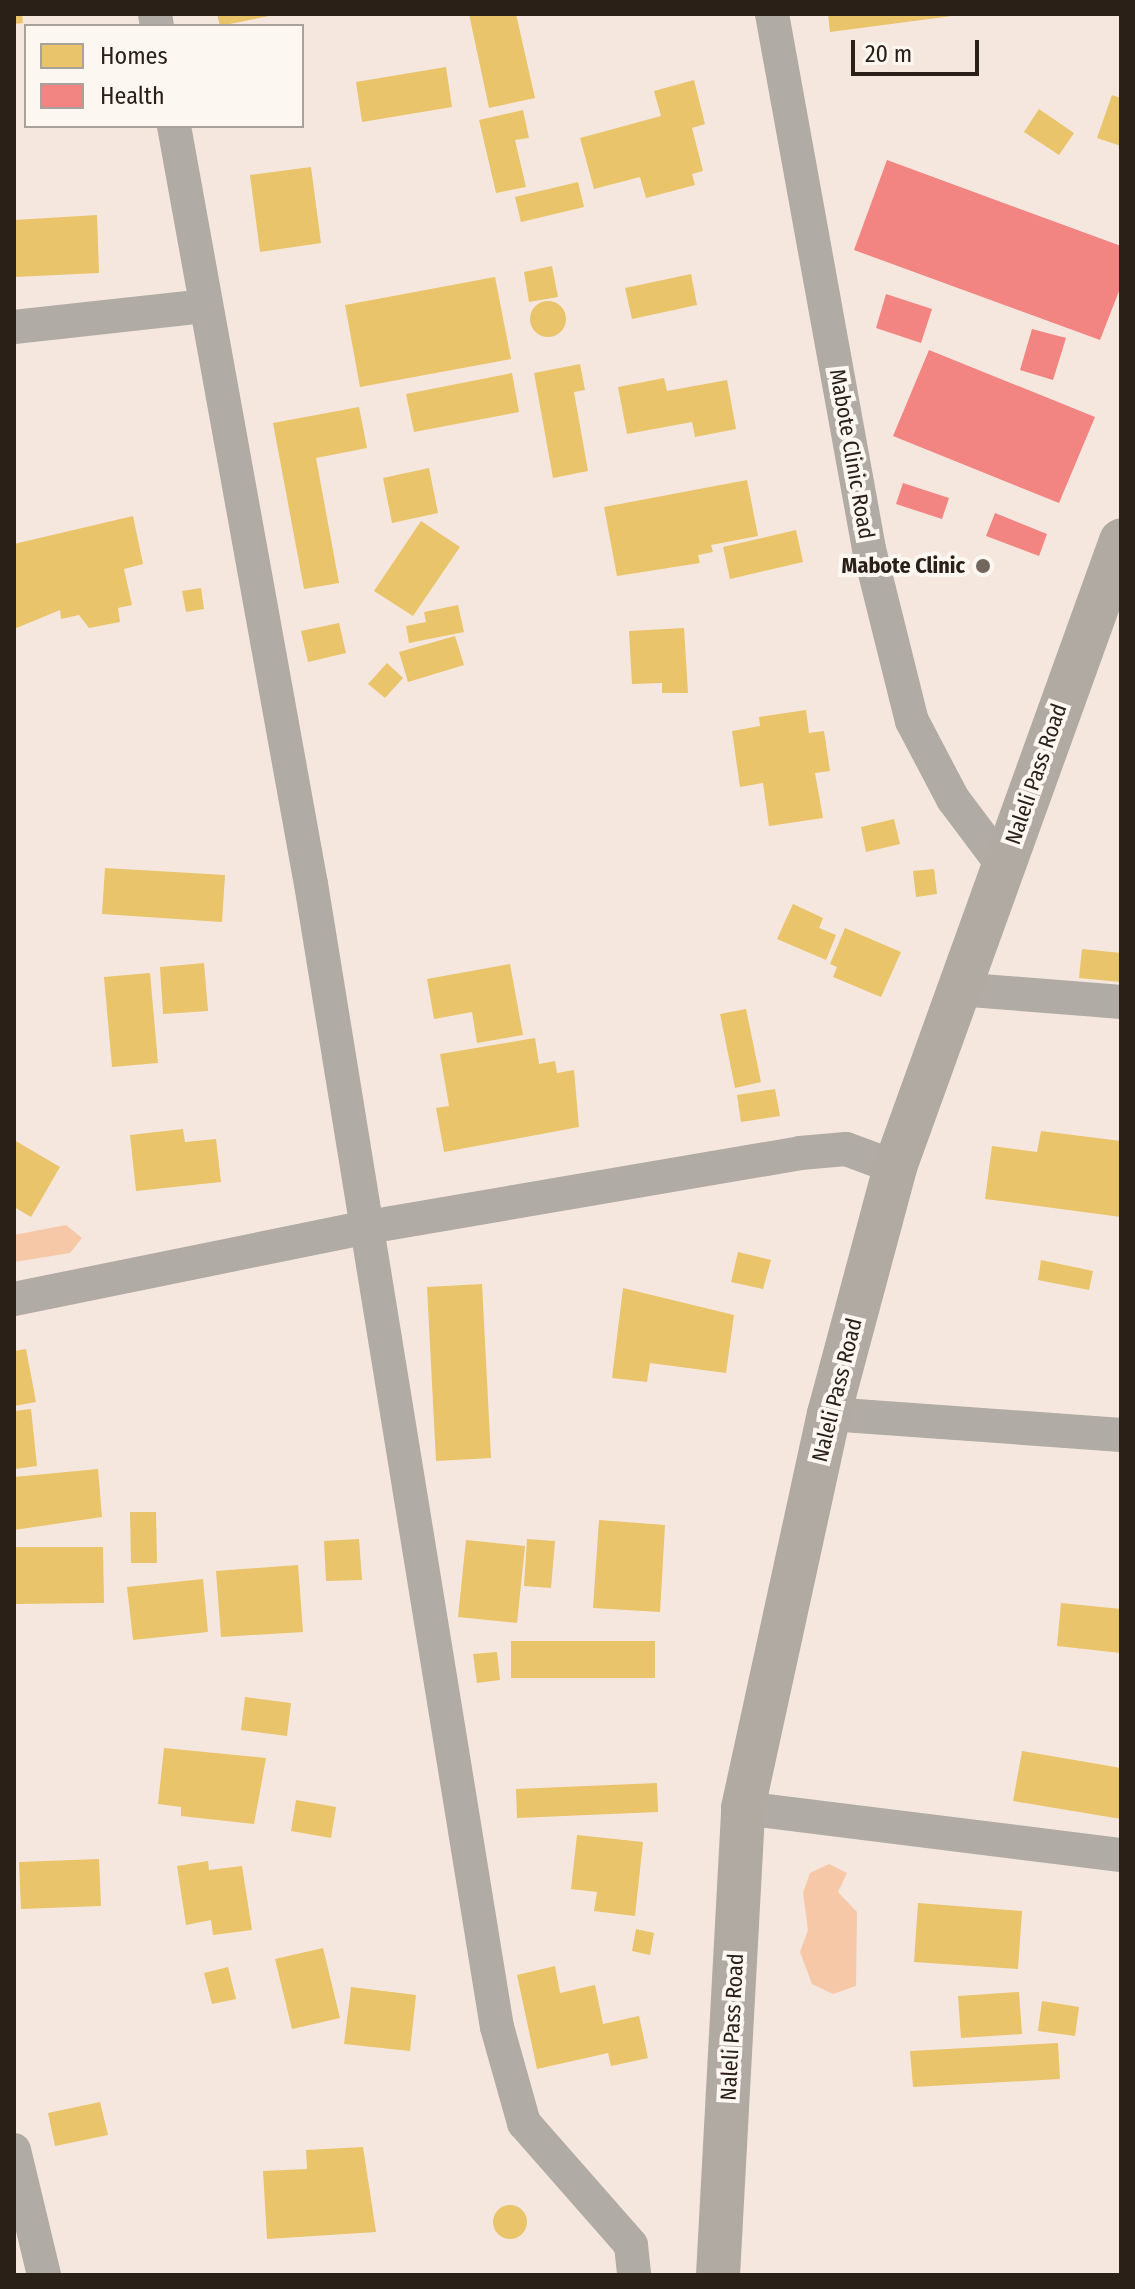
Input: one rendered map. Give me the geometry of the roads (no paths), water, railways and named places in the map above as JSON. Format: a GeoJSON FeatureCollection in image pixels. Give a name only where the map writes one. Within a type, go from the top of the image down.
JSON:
{"type":"FeatureCollection","features":[{"type":"Feature","properties":{"kind":"main road","name":"Naleli Pass Road"},"geometry":{"type":"LineString","coordinates":[[718,2275],[743,1808],[829,1414],[895,1167],[1121,541]]}},
{"type":"Feature","properties":{"kind":"street","name":"Mabote Clinic Road"},"geometry":{"type":"LineString","coordinates":[[772,14],[869,549],[912,721],[953,799],[1004,867]]}},
{"type":"Feature","properties":{"kind":"street"},"geometry":{"type":"LineString","coordinates":[[174,128],[368,1227],[497,2027],[524,2123],[631,2245],[634,2275]]}},
{"type":"Feature","properties":{"kind":"street"},"geometry":{"type":"LineString","coordinates":[[14,327],[204,306]]}},
{"type":"Feature","properties":{"kind":"street"},"geometry":{"type":"LineString","coordinates":[[957,989],[1121,1002]]}},
{"type":"Feature","properties":{"kind":"street"},"geometry":{"type":"LineString","coordinates":[[14,1299],[368,1227],[800,1153],[846,1149],[895,1167]]}},
{"type":"Feature","properties":{"kind":"street"},"geometry":{"type":"LineString","coordinates":[[829,1414],[1121,1435]]}},
{"type":"Feature","properties":{"kind":"street"},"geometry":{"type":"LineString","coordinates":[[743,1808],[1121,1855]]}},
{"type":"Feature","properties":{"kind":"street"},"geometry":{"type":"LineString","coordinates":[[14,2150],[44,2275]]}},
{"type":"Feature","properties":{"kind":"place","name":"Mabote Clinic"},"geometry":{"type":"Point","coordinates":[983,566]}}]}
